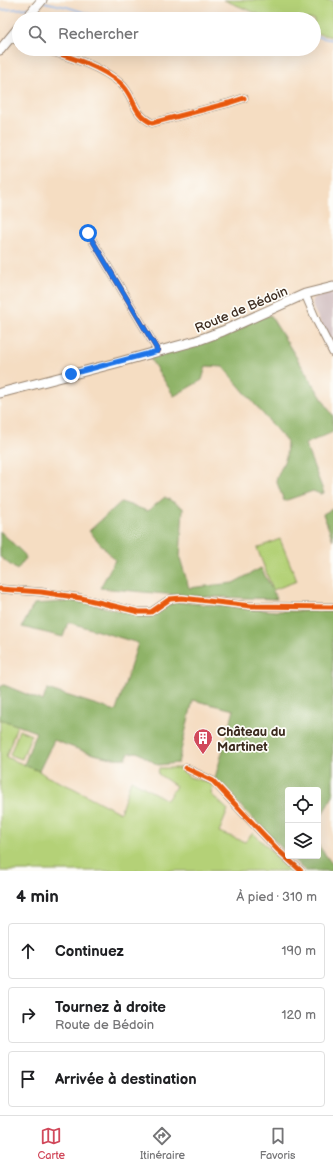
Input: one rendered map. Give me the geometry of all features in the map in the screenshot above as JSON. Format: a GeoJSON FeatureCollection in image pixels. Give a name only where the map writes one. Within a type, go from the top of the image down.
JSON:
{"type":"FeatureCollection","features":[{"type":"Feature","properties":{"kind":"main road"},"geometry":{"type":"LineString","coordinates":[[32,12],[42,0]]}},
{"type":"Feature","properties":{"kind":"main road"},"geometry":{"type":"LineString","coordinates":[[0,50],[12,36]]}},
{"type":"Feature","properties":{"kind":"main road","name":"Route de Bédoin"},"geometry":{"type":"LineString","coordinates":[[0,393],[158,351],[223,331],[305,294],[333,287]]}},
{"type":"Feature","properties":{"kind":"street"},"geometry":{"type":"LineString","coordinates":[[64,56],[93,66],[121,83],[130,96],[138,114],[145,120],[152,123],[244,98]]}},
{"type":"Feature","properties":{"kind":"street"},"geometry":{"type":"LineString","coordinates":[[88,233],[158,351]]}},
{"type":"Feature","properties":{"kind":"street"},"geometry":{"type":"LineString","coordinates":[[305,294],[333,353]]}},
{"type":"Feature","properties":{"kind":"street"},"geometry":{"type":"LineString","coordinates":[[0,590],[42,592],[81,598],[140,612],[152,612],[170,599],[182,598],[251,606],[333,607]]}},
{"type":"Feature","properties":{"kind":"street"},"geometry":{"type":"LineString","coordinates":[[186,768],[213,781],[278,850],[301,871]]}},
{"type":"Feature","properties":{"kind":"shaded area"},"geometry":{"type":"Polygon","coordinates":[[[333,292],[333,348],[313,308],[312,299],[325,293],[333,292]]]}},
{"type":"Feature","properties":{"kind":"green space"},"geometry":{"type":"Polygon","coordinates":[[[224,0],[333,0],[333,37],[321,34],[321,12],[253,12],[224,0]]]}},
{"type":"Feature","properties":{"kind":"green space"},"geometry":{"type":"Polygon","coordinates":[[[270,315],[333,416],[333,432],[305,444],[324,493],[320,494],[313,491],[284,501],[276,480],[286,457],[287,442],[223,367],[206,366],[202,380],[174,396],[149,357],[270,315]]]}},
{"type":"Feature","properties":{"kind":"green space"},"geometry":{"type":"Polygon","coordinates":[[[165,497],[183,508],[180,558],[189,588],[233,583],[261,568],[277,599],[187,596],[100,588],[115,560],[89,531],[121,502],[148,511],[165,497]]]}},
{"type":"Feature","properties":{"kind":"green space"},"geometry":{"type":"Polygon","coordinates":[[[332,509],[333,510],[333,540],[323,514],[332,509]]]}},
{"type":"Feature","properties":{"kind":"green space"},"geometry":{"type":"Polygon","coordinates":[[[0,531],[25,555],[25,559],[17,570],[0,557],[0,531]]]}},
{"type":"Feature","properties":{"kind":"green space"},"geometry":{"type":"Polygon","coordinates":[[[280,539],[297,581],[273,590],[257,548],[280,539]]]}},
{"type":"Feature","properties":{"kind":"green space"},"geometry":{"type":"Polygon","coordinates":[[[78,601],[136,615],[151,616],[168,605],[177,602],[275,611],[333,611],[333,796],[321,816],[321,787],[285,787],[285,851],[219,784],[215,778],[234,710],[193,700],[178,763],[158,765],[137,752],[129,753],[126,758],[110,757],[90,753],[54,740],[39,771],[24,765],[36,732],[0,719],[0,687],[4,685],[43,701],[47,689],[116,711],[138,643],[68,622],[63,637],[22,627],[34,604],[78,601]]]}},
{"type":"Feature","properties":{"kind":"green space"},"geometry":{"type":"Polygon","coordinates":[[[0,719],[17,725],[6,757],[39,771],[46,776],[73,788],[120,813],[131,780],[167,800],[176,786],[158,774],[159,768],[180,768],[189,777],[213,784],[211,794],[228,810],[219,832],[245,842],[253,833],[292,871],[0,871],[0,719]]]}},
{"type":"Feature","properties":{"kind":"green space"},"geometry":{"type":"Polygon","coordinates":[[[19,730],[31,735],[22,759],[10,755],[19,730]]]}},
{"type":"Feature","properties":{"kind":"green space"},"geometry":{"type":"Polygon","coordinates":[[[321,849],[333,865],[333,871],[305,871],[293,859],[321,859],[321,849]]]}},
{"type":"Feature","properties":{"kind":"waterway"},"geometry":{"type":"LineString","coordinates":[[44,2],[83,12]]}},
{"type":"Feature","properties":{"kind":"waterway"},"geometry":{"type":"LineString","coordinates":[[0,10],[30,8]]}},
{"type":"Feature","properties":{"kind":"waterway"},"geometry":{"type":"LineString","coordinates":[[321,37],[333,40]]}},
{"type":"Feature","properties":{"kind":"cycle path"},"geometry":{"type":"LineString","coordinates":[[66,56],[93,66],[120,83],[125,88],[140,114],[152,123],[244,98]]}},
{"type":"Feature","properties":{"kind":"cycle path"},"geometry":{"type":"LineString","coordinates":[[88,233],[158,351]]}},
{"type":"Feature","properties":{"kind":"cycle path"},"geometry":{"type":"LineString","coordinates":[[0,589],[41,592],[81,598],[139,612],[151,612],[170,599],[182,598],[251,606],[333,607]]}},
{"type":"Feature","properties":{"kind":"cycle path"},"geometry":{"type":"LineString","coordinates":[[186,768],[213,781],[278,850],[301,871]]}},
{"type":"Feature","properties":{"kind":"place","name":"Château du Martinet"},"geometry":{"type":"Point","coordinates":[203,755]}},
{"type":"Feature","properties":{"kind":"route"},"geometry":{"type":"LineString","coordinates":[[71,374],[158,351],[88,233]]}}]}
